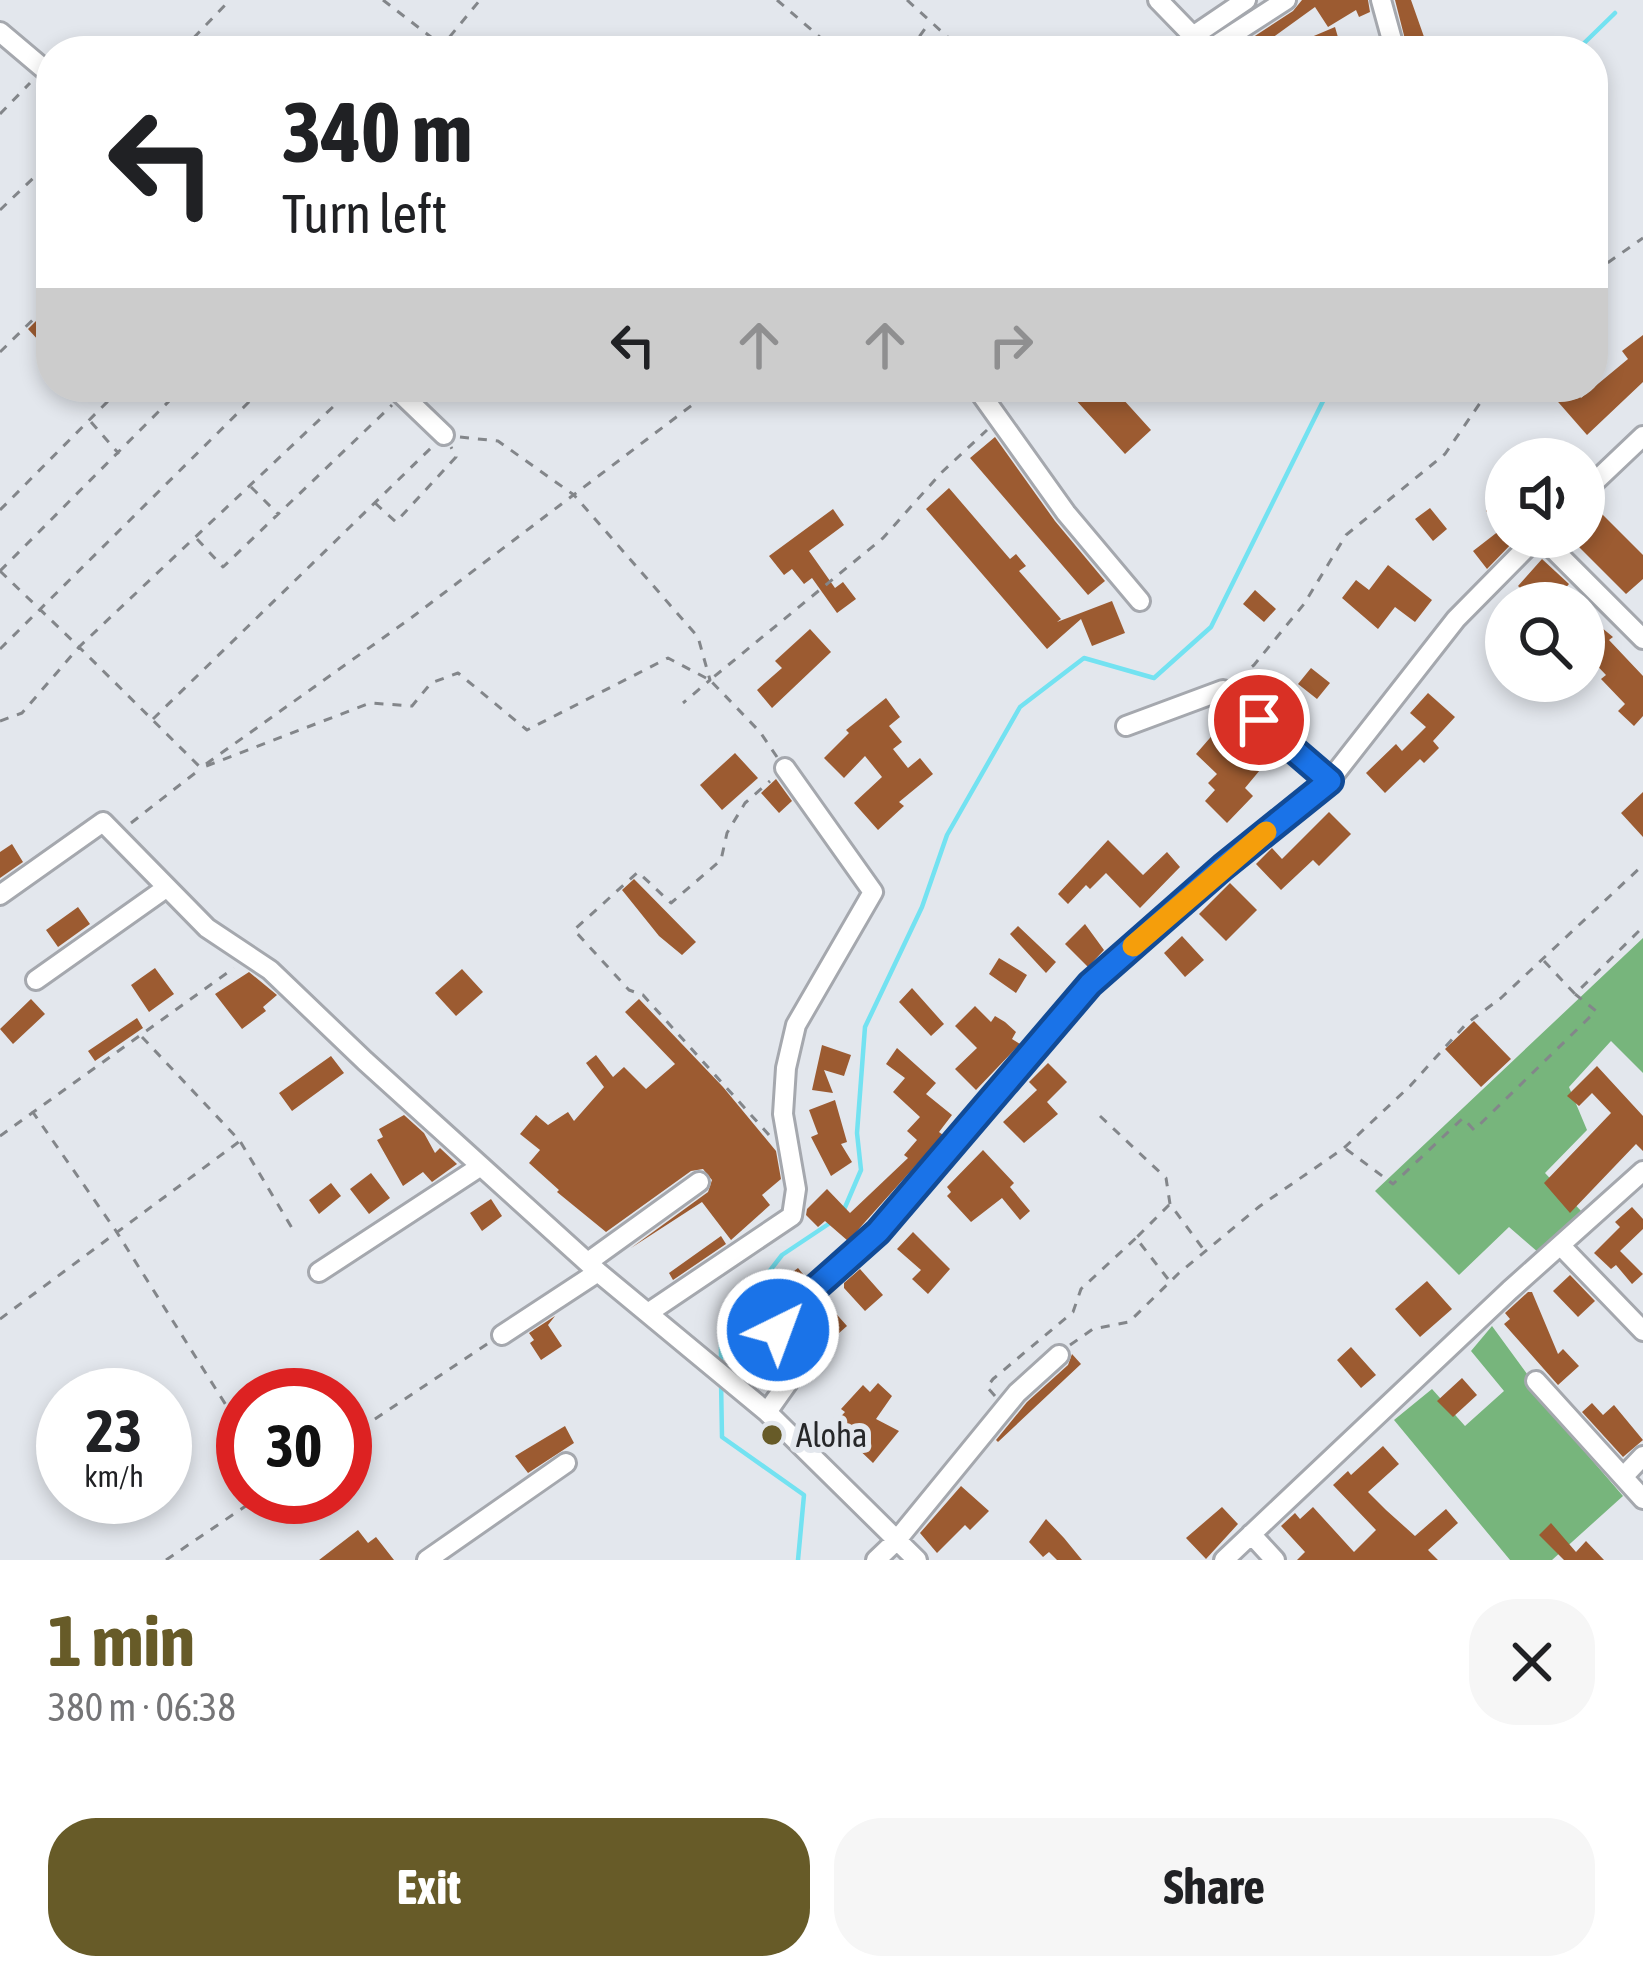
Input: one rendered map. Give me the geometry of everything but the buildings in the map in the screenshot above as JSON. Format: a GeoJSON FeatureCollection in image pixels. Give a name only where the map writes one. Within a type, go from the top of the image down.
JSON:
{"type":"FeatureCollection","features":[{"type":"Feature","properties":{"kind":"street"},"geometry":{"type":"LineString","coordinates":[[1158,0],[1193,36],[1246,0]]}},
{"type":"Feature","properties":{"kind":"street"},"geometry":{"type":"LineString","coordinates":[[1230,36],[1286,0]]}},
{"type":"Feature","properties":{"kind":"street"},"geometry":{"type":"LineString","coordinates":[[1381,0],[1391,36]]}},
{"type":"Feature","properties":{"kind":"street"},"geometry":{"type":"LineString","coordinates":[[0,32],[36,62]]}},
{"type":"Feature","properties":{"kind":"street"},"geometry":{"type":"LineString","coordinates":[[410,402],[444,435]]}},
{"type":"Feature","properties":{"kind":"street"},"geometry":{"type":"LineString","coordinates":[[988,402],[1066,513],[1140,601]]}},
{"type":"Feature","properties":{"kind":"street"},"geometry":{"type":"LineString","coordinates":[[1605,472],[1643,436]]}},
{"type":"Feature","properties":{"kind":"street"},"geometry":{"type":"LineString","coordinates":[[767,1412],[803,1361],[778,1330],[781,1321],[878,1232],[1090,984],[1330,781],[1456,619],[1518,558]]}},
{"type":"Feature","properties":{"kind":"street"},"geometry":{"type":"LineString","coordinates":[[1560,558],[1643,639]]}},
{"type":"Feature","properties":{"kind":"street"},"geometry":{"type":"LineString","coordinates":[[1126,726],[1223,690],[1330,781]]}},
{"type":"Feature","properties":{"kind":"street"},"geometry":{"type":"LineString","coordinates":[[648,1313],[792,1216],[796,1189],[783,1114],[786,1068],[796,1025],[873,892],[785,768]]}},
{"type":"Feature","properties":{"kind":"street"},"geometry":{"type":"LineString","coordinates":[[0,896],[104,822],[207,928],[250,956],[593,1267],[767,1412],[917,1560]]}},
{"type":"Feature","properties":{"kind":"street"},"geometry":{"type":"LineString","coordinates":[[36,980],[166,888]]}},
{"type":"Feature","properties":{"kind":"street"},"geometry":{"type":"LineString","coordinates":[[320,1272],[481,1166]]}},
{"type":"Feature","properties":{"kind":"street"},"geometry":{"type":"LineString","coordinates":[[1224,1560],[1643,1171]]}},
{"type":"Feature","properties":{"kind":"street"},"geometry":{"type":"LineString","coordinates":[[502,1335],[699,1182]]}},
{"type":"Feature","properties":{"kind":"street"},"geometry":{"type":"LineString","coordinates":[[1561,1246],[1643,1331]]}},
{"type":"Feature","properties":{"kind":"street"},"geometry":{"type":"LineString","coordinates":[[876,1560],[1017,1393],[1059,1354]]}},
{"type":"Feature","properties":{"kind":"street"},"geometry":{"type":"LineString","coordinates":[[1536,1382],[1643,1499]]}},
{"type":"Feature","properties":{"kind":"street"},"geometry":{"type":"LineString","coordinates":[[1623,1477],[1643,1456]]}},
{"type":"Feature","properties":{"kind":"street"},"geometry":{"type":"LineString","coordinates":[[427,1560],[566,1462]]}},
{"type":"Feature","properties":{"kind":"street"},"geometry":{"type":"LineString","coordinates":[[1251,1534],[1275,1560]]}},
{"type":"Feature","properties":{"kind":"path"},"geometry":{"type":"LineString","coordinates":[[196,36],[230,0]]}},
{"type":"Feature","properties":{"kind":"path"},"geometry":{"type":"LineString","coordinates":[[383,0],[428,36]]}},
{"type":"Feature","properties":{"kind":"path"},"geometry":{"type":"LineString","coordinates":[[452,36],[480,0]]}},
{"type":"Feature","properties":{"kind":"path"},"geometry":{"type":"LineString","coordinates":[[777,0],[819,36]]}},
{"type":"Feature","properties":{"kind":"path"},"geometry":{"type":"LineString","coordinates":[[908,0],[946,36]]}},
{"type":"Feature","properties":{"kind":"path"},"geometry":{"type":"LineString","coordinates":[[920,36],[930,21]]}},
{"type":"Feature","properties":{"kind":"path"},"geometry":{"type":"LineString","coordinates":[[0,113],[36,82]]}},
{"type":"Feature","properties":{"kind":"path"},"geometry":{"type":"LineString","coordinates":[[0,210],[36,175]]}},
{"type":"Feature","properties":{"kind":"path"},"geometry":{"type":"LineString","coordinates":[[1608,262],[1643,238]]}},
{"type":"Feature","properties":{"kind":"path"},"geometry":{"type":"LineString","coordinates":[[0,352],[36,317]]}},
{"type":"Feature","properties":{"kind":"path"},"geometry":{"type":"LineString","coordinates":[[0,510],[107,402]]}},
{"type":"Feature","properties":{"kind":"path"},"geometry":{"type":"LineString","coordinates":[[169,402],[0,571],[201,767]]}},
{"type":"Feature","properties":{"kind":"path"},"geometry":{"type":"LineString","coordinates":[[0,649],[249,402]]}},
{"type":"Feature","properties":{"kind":"path"},"geometry":{"type":"LineString","coordinates":[[0,721],[22,713],[79,647],[337,402]]}},
{"type":"Feature","properties":{"kind":"path"},"geometry":{"type":"LineString","coordinates":[[195,537],[223,567],[387,402]]}},
{"type":"Feature","properties":{"kind":"path"},"geometry":{"type":"LineString","coordinates":[[116,835],[201,767],[696,402]]}},
{"type":"Feature","properties":{"kind":"path"},"geometry":{"type":"LineString","coordinates":[[1223,690],[1254,665],[1304,604],[1346,535],[1445,454],[1481,402]]}},
{"type":"Feature","properties":{"kind":"path"},"geometry":{"type":"LineString","coordinates":[[683,704],[883,538],[941,473],[1000,418]]}},
{"type":"Feature","properties":{"kind":"path"},"geometry":{"type":"LineString","coordinates":[[89,420],[119,454]]}},
{"type":"Feature","properties":{"kind":"path"},"geometry":{"type":"LineString","coordinates":[[444,435],[498,441],[574,495],[698,637],[710,680]]}},
{"type":"Feature","properties":{"kind":"path"},"geometry":{"type":"LineString","coordinates":[[153,719],[444,435]]}},
{"type":"Feature","properties":{"kind":"path"},"geometry":{"type":"LineString","coordinates":[[375,502],[396,522],[456,457],[444,435]]}},
{"type":"Feature","properties":{"kind":"path"},"geometry":{"type":"LineString","coordinates":[[250,486],[278,514]]}},
{"type":"Feature","properties":{"kind":"path"},"geometry":{"type":"LineString","coordinates":[[201,767],[370,703],[412,706],[431,683],[458,673],[527,730],[668,658],[710,680],[760,732],[785,768],[745,803],[727,832],[721,860],[671,903],[638,872],[574,930],[629,990],[643,995],[741,1108],[788,1152]]}},
{"type":"Feature","properties":{"kind":"path"},"geometry":{"type":"LineString","coordinates":[[1059,1354],[1093,1329],[1129,1322],[1260,1206],[1344,1148],[1466,1024],[1643,865]]}},
{"type":"Feature","properties":{"kind":"path"},"geometry":{"type":"LineString","coordinates":[[1575,994],[1643,927]]}},
{"type":"Feature","properties":{"kind":"path"},"geometry":{"type":"LineString","coordinates":[[0,1136],[250,956]]}},
{"type":"Feature","properties":{"kind":"path"},"geometry":{"type":"LineString","coordinates":[[1344,1148],[1393,1184],[1462,1118],[1474,1130],[1596,1011],[1542,959]]}},
{"type":"Feature","properties":{"kind":"path"},"geometry":{"type":"LineString","coordinates":[[141,1035],[240,1141],[296,1233]]}},
{"type":"Feature","properties":{"kind":"path"},"geometry":{"type":"LineString","coordinates":[[32,1111],[116,1231],[216,1389]]}},
{"type":"Feature","properties":{"kind":"path"},"geometry":{"type":"LineString","coordinates":[[1100,1115],[1166,1178],[1170,1204],[1205,1252]]}},
{"type":"Feature","properties":{"kind":"path"},"geometry":{"type":"LineString","coordinates":[[0,1319],[240,1141]]}},
{"type":"Feature","properties":{"kind":"path"},"geometry":{"type":"LineString","coordinates":[[993,1379],[1073,1312],[1081,1289],[1170,1204]]}},
{"type":"Feature","properties":{"kind":"path"},"geometry":{"type":"LineString","coordinates":[[1136,1238],[1170,1282]]}},
{"type":"Feature","properties":{"kind":"path"},"geometry":{"type":"LineString","coordinates":[[372,1421],[502,1335]]}},
{"type":"Feature","properties":{"kind":"path"},"geometry":{"type":"LineString","coordinates":[[166,1560],[219,1524]]}},
{"type":"Feature","properties":{"kind":"green space"},"geometry":{"type":"Polygon","coordinates":[[[1643,938],[1643,1073],[1611,1041],[1569,1087],[1587,1130],[1545,1173],[1583,1213],[1539,1253],[1509,1227],[1459,1275],[1375,1191],[1643,938]]]}},
{"type":"Feature","properties":{"kind":"green space"},"geometry":{"type":"Polygon","coordinates":[[[1492,1326],[1579,1445],[1623,1496],[1552,1560],[1510,1560],[1394,1420],[1432,1389],[1465,1426],[1504,1391],[1471,1351],[1492,1326]]]}},
{"type":"Feature","properties":{"kind":"waterway"},"geometry":{"type":"LineString","coordinates":[[1591,36],[1615,13]]}},
{"type":"Feature","properties":{"kind":"waterway"},"geometry":{"type":"LineString","coordinates":[[843,1212],[861,1170],[857,1133],[865,1027],[922,907],[947,835],[1020,707],[1084,658],[1154,678],[1211,627],[1323,402]]}},
{"type":"Feature","properties":{"kind":"waterway"},"geometry":{"type":"LineString","coordinates":[[721,1363],[721,1334],[782,1255],[830,1223]]}},
{"type":"Feature","properties":{"kind":"waterway"},"geometry":{"type":"LineString","coordinates":[[721,1380],[722,1437],[804,1495],[798,1560]]}},
{"type":"Feature","properties":{"kind":"slow traffic"},"geometry":{"type":"LineString","coordinates":[[1133,946],[1266,832]]}},
{"type":"Feature","properties":{"kind":"place","name":"Aloha"},"geometry":{"type":"Point","coordinates":[772,1435]}},
{"type":"Feature","properties":{"kind":"route"},"geometry":{"type":"LineString","coordinates":[[778,1330],[806,1296],[878,1232],[1090,984],[1330,781],[1259,720]]}}]}
